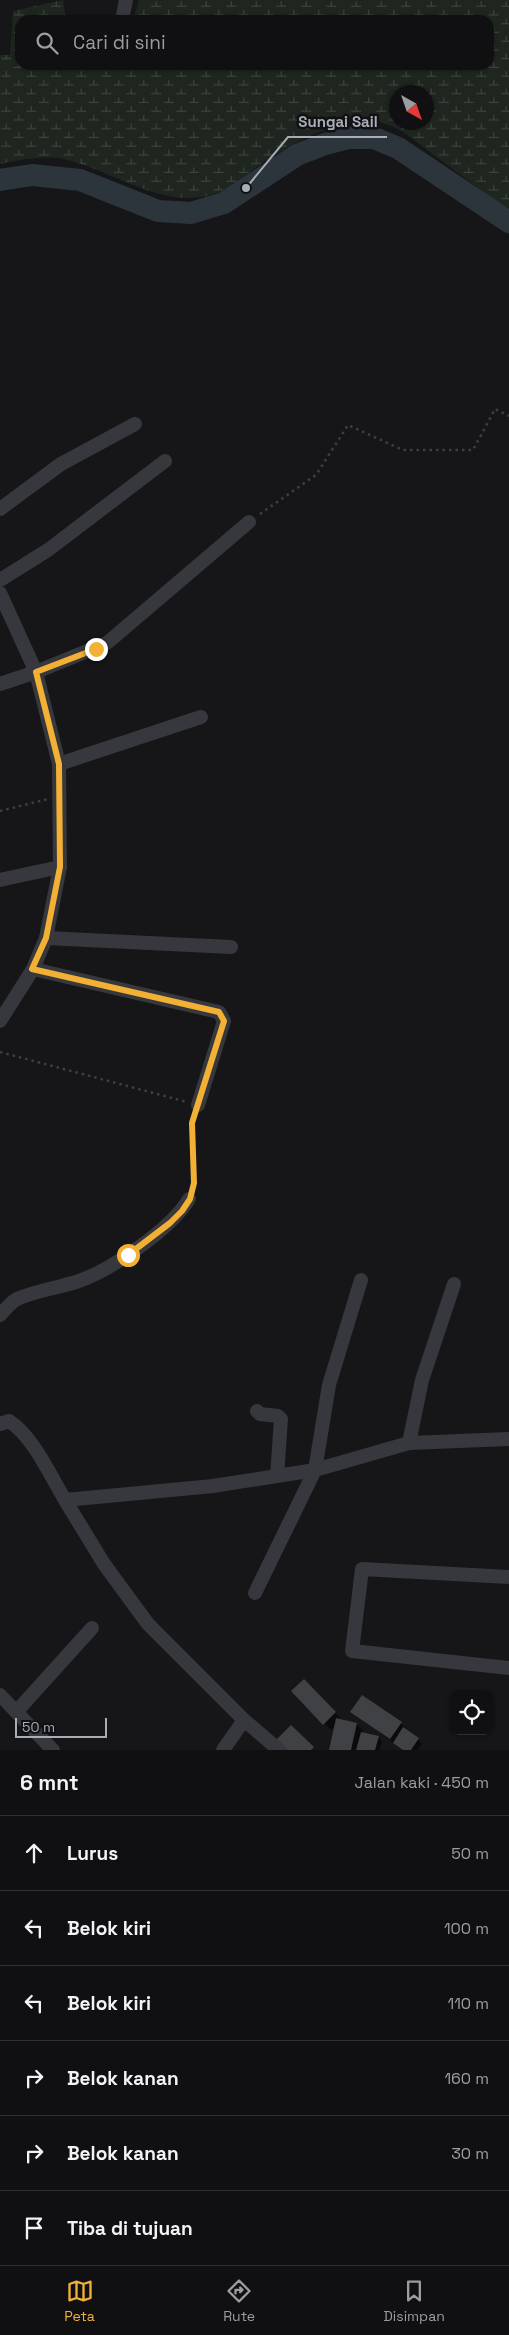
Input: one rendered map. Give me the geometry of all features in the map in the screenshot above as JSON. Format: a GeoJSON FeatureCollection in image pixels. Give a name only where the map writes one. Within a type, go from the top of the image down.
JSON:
{"type":"FeatureCollection","features":[{"type":"Feature","properties":{"kind":"street"},"geometry":{"type":"LineString","coordinates":[[123,15],[126,0]]}},
{"type":"Feature","properties":{"kind":"street"},"geometry":{"type":"LineString","coordinates":[[0,509],[61,464],[135,424]]}},
{"type":"Feature","properties":{"kind":"street"},"geometry":{"type":"LineString","coordinates":[[0,580],[48,550],[165,462]]}},
{"type":"Feature","properties":{"kind":"street"},"geometry":{"type":"LineString","coordinates":[[0,684],[36,672],[107,643],[249,522]]}},
{"type":"Feature","properties":{"kind":"street"},"geometry":{"type":"LineString","coordinates":[[0,594],[36,672],[59,764],[60,867],[46,938],[32,969],[0,1021]]}},
{"type":"Feature","properties":{"kind":"street"},"geometry":{"type":"LineString","coordinates":[[59,764],[201,718]]}},
{"type":"Feature","properties":{"kind":"street"},"geometry":{"type":"LineString","coordinates":[[0,880],[60,867]]}},
{"type":"Feature","properties":{"kind":"street"},"geometry":{"type":"LineString","coordinates":[[46,938],[231,947]]}},
{"type":"Feature","properties":{"kind":"street"},"geometry":{"type":"LineString","coordinates":[[32,969],[219,1012],[224,1021],[198,1104]]}},
{"type":"Feature","properties":{"kind":"street"},"geometry":{"type":"LineString","coordinates":[[0,1315],[17,1300],[78,1282],[128,1255],[170,1223],[182,1211],[190,1199]]}},
{"type":"Feature","properties":{"kind":"street"},"geometry":{"type":"LineString","coordinates":[[254,1593],[315,1470],[329,1385],[361,1280]]}},
{"type":"Feature","properties":{"kind":"street"},"geometry":{"type":"LineString","coordinates":[[410,1443],[422,1380],[454,1284]]}},
{"type":"Feature","properties":{"kind":"street"},"geometry":{"type":"LineString","coordinates":[[257,1411],[260,1414],[278,1416],[281,1419],[278,1476]]}},
{"type":"Feature","properties":{"kind":"street"},"geometry":{"type":"LineString","coordinates":[[0,1424],[9,1421],[18,1427],[29,1441],[104,1564],[148,1624],[244,1720],[279,1750]]}},
{"type":"Feature","properties":{"kind":"street"},"geometry":{"type":"LineString","coordinates":[[66,1500],[213,1486],[315,1470],[410,1443],[509,1439]]}},
{"type":"Feature","properties":{"kind":"street"},"geometry":{"type":"LineString","coordinates":[[509,1577],[362,1569],[352,1651],[509,1668]]}},
{"type":"Feature","properties":{"kind":"street"},"geometry":{"type":"LineString","coordinates":[[17,1711],[92,1628]]}},
{"type":"Feature","properties":{"kind":"street"},"geometry":{"type":"LineString","coordinates":[[0,1695],[53,1750]]}},
{"type":"Feature","properties":{"kind":"street"},"geometry":{"type":"LineString","coordinates":[[223,1750],[244,1720]]}},
{"type":"Feature","properties":{"kind":"path"},"geometry":{"type":"LineString","coordinates":[[249,522],[316,475],[348,425],[403,450],[473,450],[495,409],[509,416]]}},
{"type":"Feature","properties":{"kind":"path"},"geometry":{"type":"LineString","coordinates":[[0,811],[59,796]]}},
{"type":"Feature","properties":{"kind":"path"},"geometry":{"type":"LineString","coordinates":[[0,1052],[198,1104],[192,1123],[194,1183],[190,1199]]}},
{"type":"Feature","properties":{"kind":"green space"},"geometry":{"type":"Polygon","coordinates":[[[63,0],[65,15],[15,15],[15,70],[494,70],[494,15],[134,15],[139,0],[509,0],[509,208],[498,203],[399,130],[434,130],[434,85],[389,85],[389,125],[368,121],[352,122],[319,132],[273,156],[227,188],[199,197],[186,198],[156,193],[64,159],[40,158],[0,164],[0,55],[10,55],[13,11],[63,0]]]}},
{"type":"Feature","properties":{"kind":"building"},"geometry":{"type":"Polygon","coordinates":[[[304,1679],[336,1712],[323,1725],[291,1691],[304,1679]]]}},
{"type":"Feature","properties":{"kind":"building"},"geometry":{"type":"Polygon","coordinates":[[[362,1695],[402,1722],[390,1739],[350,1712],[362,1695]]]}},
{"type":"Feature","properties":{"kind":"building"},"geometry":{"type":"Polygon","coordinates":[[[336,1718],[357,1723],[351,1750],[329,1750],[336,1718]]]}},
{"type":"Feature","properties":{"kind":"building"},"geometry":{"type":"Polygon","coordinates":[[[291,1725],[314,1747],[311,1750],[287,1750],[276,1740],[291,1725]]]}},
{"type":"Feature","properties":{"kind":"building"},"geometry":{"type":"Polygon","coordinates":[[[403,1727],[419,1738],[411,1750],[403,1750],[393,1743],[403,1727]]]}},
{"type":"Feature","properties":{"kind":"building"},"geometry":{"type":"Polygon","coordinates":[[[361,1732],[379,1736],[375,1750],[356,1750],[361,1732]]]}},
{"type":"Feature","properties":{"kind":"waterway"},"geometry":{"type":"LineString","coordinates":[[0,180],[32,175],[80,180],[158,211],[191,213],[224,203],[297,155],[325,144],[348,138],[374,138],[398,148],[509,222]]}},
{"type":"Feature","properties":{"kind":"place","name":"Sungai Sail"},"geometry":{"type":"Point","coordinates":[246,188]}},
{"type":"Feature","properties":{"kind":"route"},"geometry":{"type":"LineString","coordinates":[[96,649],[36,672],[59,764],[60,867],[46,938],[32,969],[219,1012],[223,1016],[224,1021],[192,1123],[194,1183],[190,1199],[182,1211],[170,1223],[128,1255]]}}]}
